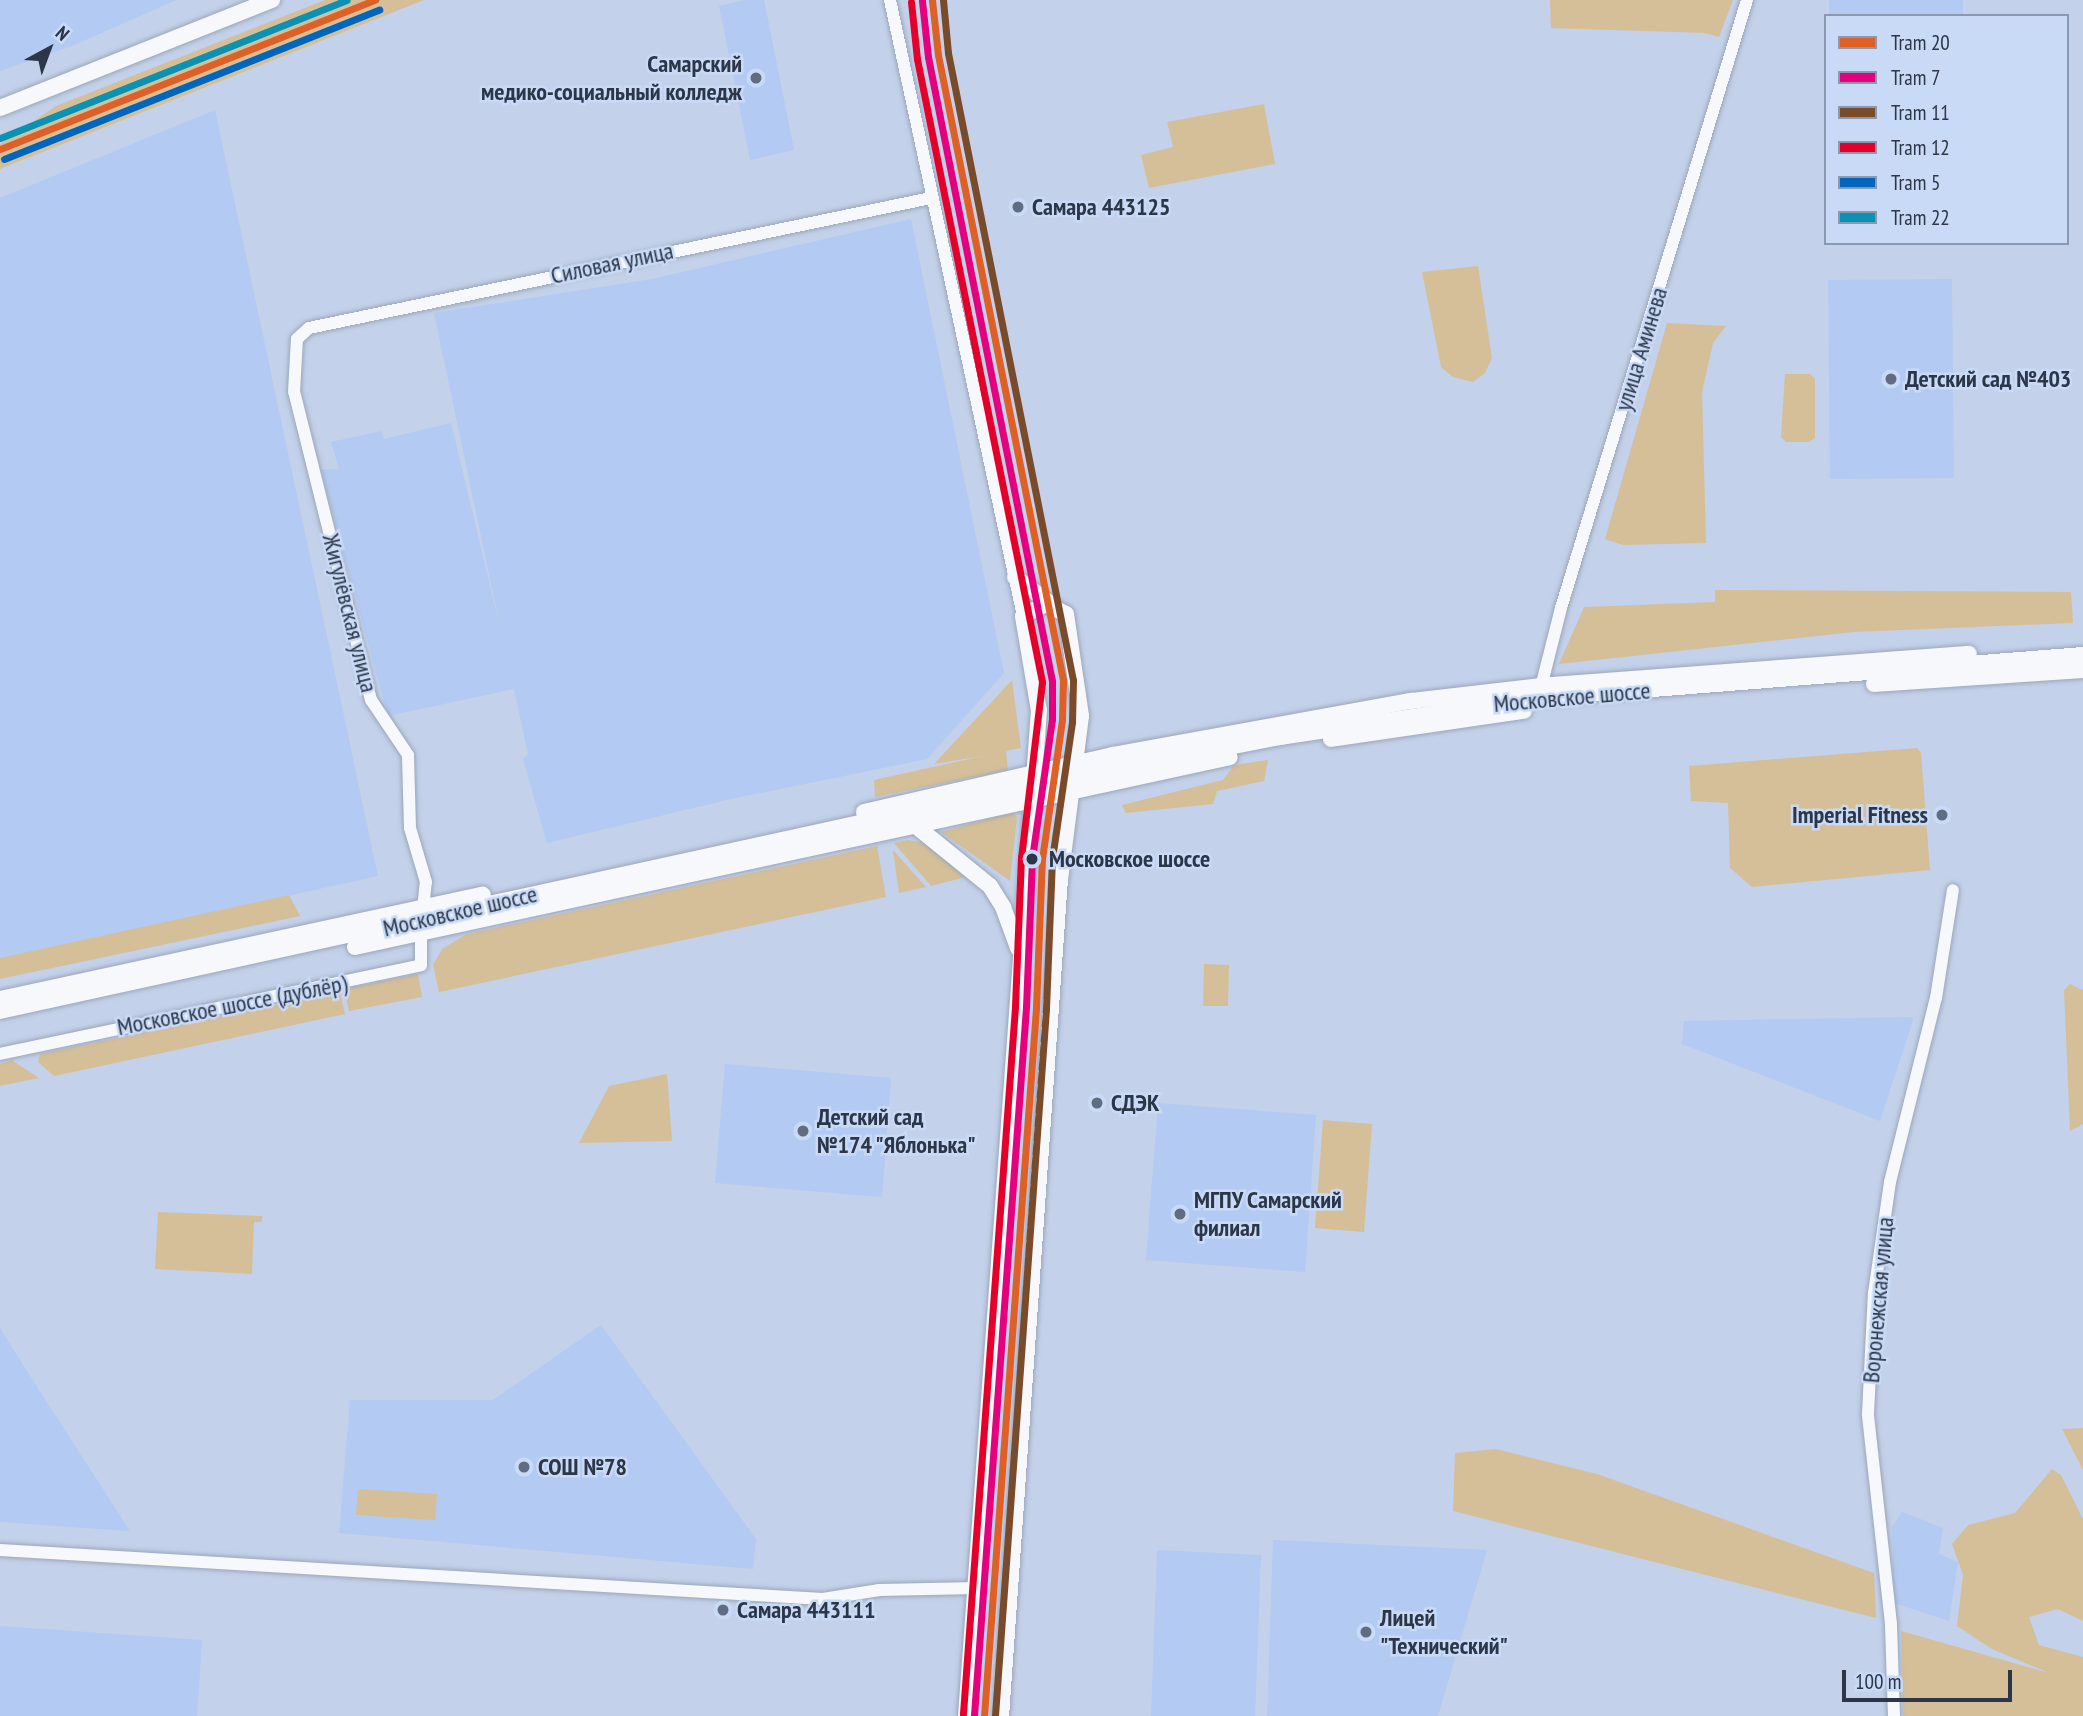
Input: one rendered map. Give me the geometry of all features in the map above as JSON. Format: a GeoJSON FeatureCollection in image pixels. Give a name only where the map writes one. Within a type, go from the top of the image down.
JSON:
{"type":"FeatureCollection","features":[{"type":"Feature","properties":{"kind":"main road"},"geometry":{"type":"LineString","coordinates":[[0,108],[272,0]]}},
{"type":"Feature","properties":{"kind":"main road"},"geometry":{"type":"LineString","coordinates":[[1001,1716],[1060,879],[1081,716],[1066,614],[1015,578]]}},
{"type":"Feature","properties":{"kind":"main road"},"geometry":{"type":"LineString","coordinates":[[966,1716],[978,1588],[984,1441],[1038,693],[1023,616],[1035,606],[1052,605]]}},
{"type":"Feature","properties":{"kind":"main road","name":"Московское шоссе"},"geometry":{"type":"LineString","coordinates":[[0,1020],[422,921],[1072,777],[1281,737],[1540,692],[2083,646]]}},
{"type":"Feature","properties":{"kind":"main road","name":"Московское шоссе"},"geometry":{"type":"LineString","coordinates":[[1540,692],[2083,655]]}},
{"type":"Feature","properties":{"kind":"main road","name":"Московское шоссе"},"geometry":{"type":"LineString","coordinates":[[1072,777],[1536,709],[2083,670]]}},
{"type":"Feature","properties":{"kind":"main road","name":"Московское шоссе"},"geometry":{"type":"LineString","coordinates":[[0,1011],[908,820],[1033,786]]}},
{"type":"Feature","properties":{"kind":"main road"},"geometry":{"type":"LineString","coordinates":[[908,820],[990,887],[1003,907],[1020,957]]}},
{"type":"Feature","properties":{"kind":"main road","name":"Московское шоссе"},"geometry":{"type":"LineString","coordinates":[[0,999],[422,921]]}},
{"type":"Feature","properties":{"kind":"street"},"geometry":{"type":"LineString","coordinates":[[890,0],[1023,616]]}},
{"type":"Feature","properties":{"kind":"street","name":"улица Аминева"},"geometry":{"type":"LineString","coordinates":[[1540,692],[1746,0]]}},
{"type":"Feature","properties":{"kind":"street","name":"Силовая улица"},"geometry":{"type":"LineString","coordinates":[[297,339],[309,328],[931,198]]}},
{"type":"Feature","properties":{"kind":"street","name":"Жигулёвская улица"},"geometry":{"type":"LineString","coordinates":[[297,339],[294,393],[371,700],[408,755],[410,828],[425,882],[422,921]]}},
{"type":"Feature","properties":{"kind":"street","name":"Воронежская улица"},"geometry":{"type":"LineString","coordinates":[[1894,1716],[1891,1624],[1868,1413],[1874,1293],[1889,1182],[1936,998],[1953,890]]}},
{"type":"Feature","properties":{"kind":"street","name":"Московское шоссе (дублёр)"},"geometry":{"type":"LineString","coordinates":[[0,1054],[421,965],[422,921]]}},
{"type":"Feature","properties":{"kind":"street"},"geometry":{"type":"LineString","coordinates":[[0,1550],[823,1599],[879,1590],[978,1588]]}},
{"type":"Feature","properties":{"kind":"shaded area"},"geometry":{"type":"Polygon","coordinates":[[[0,0],[176,0],[72,46],[0,71],[0,0]]]}},
{"type":"Feature","properties":{"kind":"shaded area"},"geometry":{"type":"Polygon","coordinates":[[[325,0],[424,0],[0,169],[0,144],[56,106],[325,0]]]}},
{"type":"Feature","properties":{"kind":"shaded area","name":"Самарский медико-социальный колледж"},"geometry":{"type":"Polygon","coordinates":[[[745,0],[764,0],[794,150],[750,160],[719,6],[745,0]]]}},
{"type":"Feature","properties":{"kind":"shaded area"},"geometry":{"type":"Polygon","coordinates":[[[1550,0],[1733,0],[1719,37],[1705,33],[1551,28],[1550,0]]]}},
{"type":"Feature","properties":{"kind":"shaded area"},"geometry":{"type":"Polygon","coordinates":[[[1829,0],[1963,0],[1963,14],[1829,14],[1829,0]]]}},
{"type":"Feature","properties":{"kind":"shaded area"},"geometry":{"type":"Polygon","coordinates":[[[1264,104],[1275,164],[1149,188],[1141,155],[1173,147],[1167,122],[1264,104]]]}},
{"type":"Feature","properties":{"kind":"shaded area"},"geometry":{"type":"Polygon","coordinates":[[[215,110],[378,876],[0,959],[0,198],[215,110]]]}},
{"type":"Feature","properties":{"kind":"shaded area"},"geometry":{"type":"Polygon","coordinates":[[[911,219],[1004,673],[927,759],[731,799],[547,843],[523,759],[528,754],[514,689],[388,716],[321,470],[339,469],[331,442],[382,431],[384,439],[451,423],[501,631],[434,313],[652,279],[911,219]]]}},
{"type":"Feature","properties":{"kind":"shaded area"},"geometry":{"type":"Polygon","coordinates":[[[1478,266],[1492,358],[1485,373],[1473,382],[1453,377],[1441,367],[1422,272],[1478,266]]]}},
{"type":"Feature","properties":{"kind":"shaded area","name":"Детский сад №403"},"geometry":{"type":"Polygon","coordinates":[[[1952,279],[1954,478],[1830,479],[1828,280],[1952,279]]]}},
{"type":"Feature","properties":{"kind":"shaded area"},"geometry":{"type":"Polygon","coordinates":[[[1667,323],[1726,326],[1713,343],[1702,392],[1706,543],[1623,545],[1605,539],[1667,323]]]}},
{"type":"Feature","properties":{"kind":"shaded area"},"geometry":{"type":"Polygon","coordinates":[[[1785,374],[1810,374],[1815,379],[1815,438],[1809,442],[1786,442],[1781,437],[1785,374]]]}},
{"type":"Feature","properties":{"kind":"shaded area"},"geometry":{"type":"Polygon","coordinates":[[[1715,590],[2071,592],[2073,623],[1854,632],[1559,664],[1584,607],[1715,602],[1715,590]]]}},
{"type":"Feature","properties":{"kind":"shaded area"},"geometry":{"type":"Polygon","coordinates":[[[1012,680],[1021,748],[1006,751],[1008,770],[875,797],[874,780],[983,756],[934,764],[1012,680]]]}},
{"type":"Feature","properties":{"kind":"shaded area"},"geometry":{"type":"Polygon","coordinates":[[[1917,748],[1921,753],[1930,870],[1752,887],[1730,868],[1728,803],[1691,801],[1689,766],[1917,748]]]}},
{"type":"Feature","properties":{"kind":"shaded area"},"geometry":{"type":"Polygon","coordinates":[[[1268,760],[1264,781],[1217,791],[1213,804],[1126,813],[1122,805],[1223,780],[1234,765],[1268,760]]]}},
{"type":"Feature","properties":{"kind":"shaded area"},"geometry":{"type":"Polygon","coordinates":[[[1013,812],[1017,817],[1010,881],[941,832],[1013,812]]]}},
{"type":"Feature","properties":{"kind":"shaded area"},"geometry":{"type":"Polygon","coordinates":[[[908,840],[924,843],[966,877],[931,886],[894,843],[908,840]]]}},
{"type":"Feature","properties":{"kind":"shaded area"},"geometry":{"type":"Polygon","coordinates":[[[877,846],[886,897],[439,992],[433,965],[442,949],[467,934],[877,846]]]}},
{"type":"Feature","properties":{"kind":"shaded area"},"geometry":{"type":"Polygon","coordinates":[[[893,850],[926,887],[899,893],[893,850]]]}},
{"type":"Feature","properties":{"kind":"shaded area"},"geometry":{"type":"Polygon","coordinates":[[[289,895],[300,916],[0,979],[0,958],[289,895]]]}},
{"type":"Feature","properties":{"kind":"shaded area"},"geometry":{"type":"Polygon","coordinates":[[[1204,964],[1229,965],[1228,1006],[1203,1006],[1204,964]]]}},
{"type":"Feature","properties":{"kind":"shaded area"},"geometry":{"type":"Polygon","coordinates":[[[418,974],[422,997],[349,1011],[344,989],[418,974]]]}},
{"type":"Feature","properties":{"kind":"shaded area"},"geometry":{"type":"Polygon","coordinates":[[[2070,984],[2083,990],[2083,1124],[2070,1131],[2064,990],[2070,984]]]}},
{"type":"Feature","properties":{"kind":"shaded area"},"geometry":{"type":"Polygon","coordinates":[[[340,992],[345,1014],[54,1076],[38,1062],[40,1054],[340,992]]]}},
{"type":"Feature","properties":{"kind":"shaded area"},"geometry":{"type":"Polygon","coordinates":[[[1914,1017],[1880,1121],[1682,1044],[1684,1021],[1914,1017]]]}},
{"type":"Feature","properties":{"kind":"shaded area"},"geometry":{"type":"Polygon","coordinates":[[[13,1060],[39,1078],[0,1086],[0,1064],[13,1060]]]}},
{"type":"Feature","properties":{"kind":"shaded area","name":"Детский сад №174 \"Яблонька\""},"geometry":{"type":"Polygon","coordinates":[[[725,1064],[891,1078],[882,1197],[715,1183],[725,1064]]]}},
{"type":"Feature","properties":{"kind":"shaded area"},"geometry":{"type":"Polygon","coordinates":[[[667,1074],[672,1141],[579,1143],[609,1086],[667,1074]]]}},
{"type":"Feature","properties":{"kind":"shaded area"},"geometry":{"type":"Polygon","coordinates":[[[1158,1103],[1316,1115],[1305,1272],[1146,1260],[1158,1103]]]}},
{"type":"Feature","properties":{"kind":"shaded area"},"geometry":{"type":"Polygon","coordinates":[[[1323,1120],[1372,1124],[1364,1232],[1315,1228],[1323,1120]]]}},
{"type":"Feature","properties":{"kind":"shaded area"},"geometry":{"type":"Polygon","coordinates":[[[158,1212],[262,1216],[262,1222],[254,1222],[252,1274],[155,1269],[158,1212]]]}},
{"type":"Feature","properties":{"kind":"shaded area","name":"СОШ №78"},"geometry":{"type":"Polygon","coordinates":[[[601,1325],[756,1539],[753,1569],[339,1533],[350,1400],[493,1400],[601,1325]]]}},
{"type":"Feature","properties":{"kind":"shaded area"},"geometry":{"type":"Polygon","coordinates":[[[0,1328],[30,1376],[130,1531],[0,1522],[0,1328]]]}},
{"type":"Feature","properties":{"kind":"shaded area"},"geometry":{"type":"Polygon","coordinates":[[[2083,1428],[2083,1470],[2062,1429],[2083,1428]]]}},
{"type":"Feature","properties":{"kind":"shaded area"},"geometry":{"type":"Polygon","coordinates":[[[1496,1449],[1597,1474],[1874,1573],[1876,1618],[1453,1511],[1455,1453],[1496,1449]]]}},
{"type":"Feature","properties":{"kind":"shaded area"},"geometry":{"type":"Polygon","coordinates":[[[2052,1469],[2061,1475],[2083,1519],[2083,1621],[2058,1609],[2029,1617],[2039,1645],[2083,1657],[2083,1716],[1903,1716],[1901,1631],[2049,1673],[1992,1649],[1957,1626],[1963,1575],[1952,1544],[1968,1525],[2015,1513],[2052,1469]]]}},
{"type":"Feature","properties":{"kind":"shaded area"},"geometry":{"type":"Polygon","coordinates":[[[358,1489],[437,1494],[435,1520],[356,1515],[358,1489]]]}},
{"type":"Feature","properties":{"kind":"shaded area"},"geometry":{"type":"Polygon","coordinates":[[[1902,1512],[1943,1528],[1939,1554],[1958,1562],[1949,1621],[1894,1603],[1892,1527],[1902,1512]]]}},
{"type":"Feature","properties":{"kind":"shaded area","name":"Лицей \"Технический\""},"geometry":{"type":"Polygon","coordinates":[[[1273,1540],[1487,1550],[1438,1716],[1267,1716],[1273,1540]]]}},
{"type":"Feature","properties":{"kind":"shaded area"},"geometry":{"type":"Polygon","coordinates":[[[1157,1550],[1261,1555],[1255,1716],[1151,1716],[1157,1550]]]}},
{"type":"Feature","properties":{"kind":"shaded area"},"geometry":{"type":"Polygon","coordinates":[[[0,1626],[202,1640],[197,1716],[0,1716],[0,1626]]]}},
{"type":"Feature","properties":{"kind":"tram line","name":"22"},"geometry":{"type":"LineString","coordinates":[[0,138],[347,0]]}},
{"type":"Feature","properties":{"kind":"tram line","name":"20"},"geometry":{"type":"LineString","coordinates":[[0,149],[375,0]]}},
{"type":"Feature","properties":{"kind":"tram line","name":"20"},"geometry":{"type":"LineString","coordinates":[[932,0],[938,55],[1063,680],[1062,720],[1042,858],[1036,1008],[984,1716]]}},
{"type":"Feature","properties":{"kind":"tram line","name":"11"},"geometry":{"type":"LineString","coordinates":[[943,0],[948,53],[1073,680],[1072,722],[1052,859],[1046,1009],[995,1716]]}},
{"type":"Feature","properties":{"kind":"tram line","name":"7"},"geometry":{"type":"LineString","coordinates":[[922,1],[928,57],[1052,681],[1052,719],[1032,858],[1026,1007],[974,1715]]}},
{"type":"Feature","properties":{"kind":"tram line","name":"12"},"geometry":{"type":"LineString","coordinates":[[911,2],[917,59],[1042,682],[1021,857],[1015,1007],[963,1714]]}},
{"type":"Feature","properties":{"kind":"tram line","name":"5"},"geometry":{"type":"LineString","coordinates":[[4,159],[379,10]]}},
{"type":"Feature","properties":{"kind":"place","name":"Самарский медико-социальный колледж"},"geometry":{"type":"Point","coordinates":[756,78]}},
{"type":"Feature","properties":{"kind":"place","name":"Самара 443125"},"geometry":{"type":"Point","coordinates":[1018,207]}},
{"type":"Feature","properties":{"kind":"place","name":"Детский сад №403"},"geometry":{"type":"Point","coordinates":[1891,379]}},
{"type":"Feature","properties":{"kind":"place","name":"Imperial Fitness"},"geometry":{"type":"Point","coordinates":[1942,815]}},
{"type":"Feature","properties":{"kind":"place","name":"Московское шоссе"},"geometry":{"type":"Point","coordinates":[1032,859]}},
{"type":"Feature","properties":{"kind":"place","name":"СДЭК"},"geometry":{"type":"Point","coordinates":[1097,1103]}},
{"type":"Feature","properties":{"kind":"place","name":"Детский сад №174 \"Яблонька\""},"geometry":{"type":"Point","coordinates":[803,1131]}},
{"type":"Feature","properties":{"kind":"place","name":"МГПУ Самарский филиал"},"geometry":{"type":"Point","coordinates":[1180,1214]}},
{"type":"Feature","properties":{"kind":"place","name":"СОШ №78"},"geometry":{"type":"Point","coordinates":[524,1467]}},
{"type":"Feature","properties":{"kind":"place","name":"Самара 443111"},"geometry":{"type":"Point","coordinates":[723,1610]}},
{"type":"Feature","properties":{"kind":"place","name":"Лицей \"Технический\""},"geometry":{"type":"Point","coordinates":[1366,1632]}}]}
